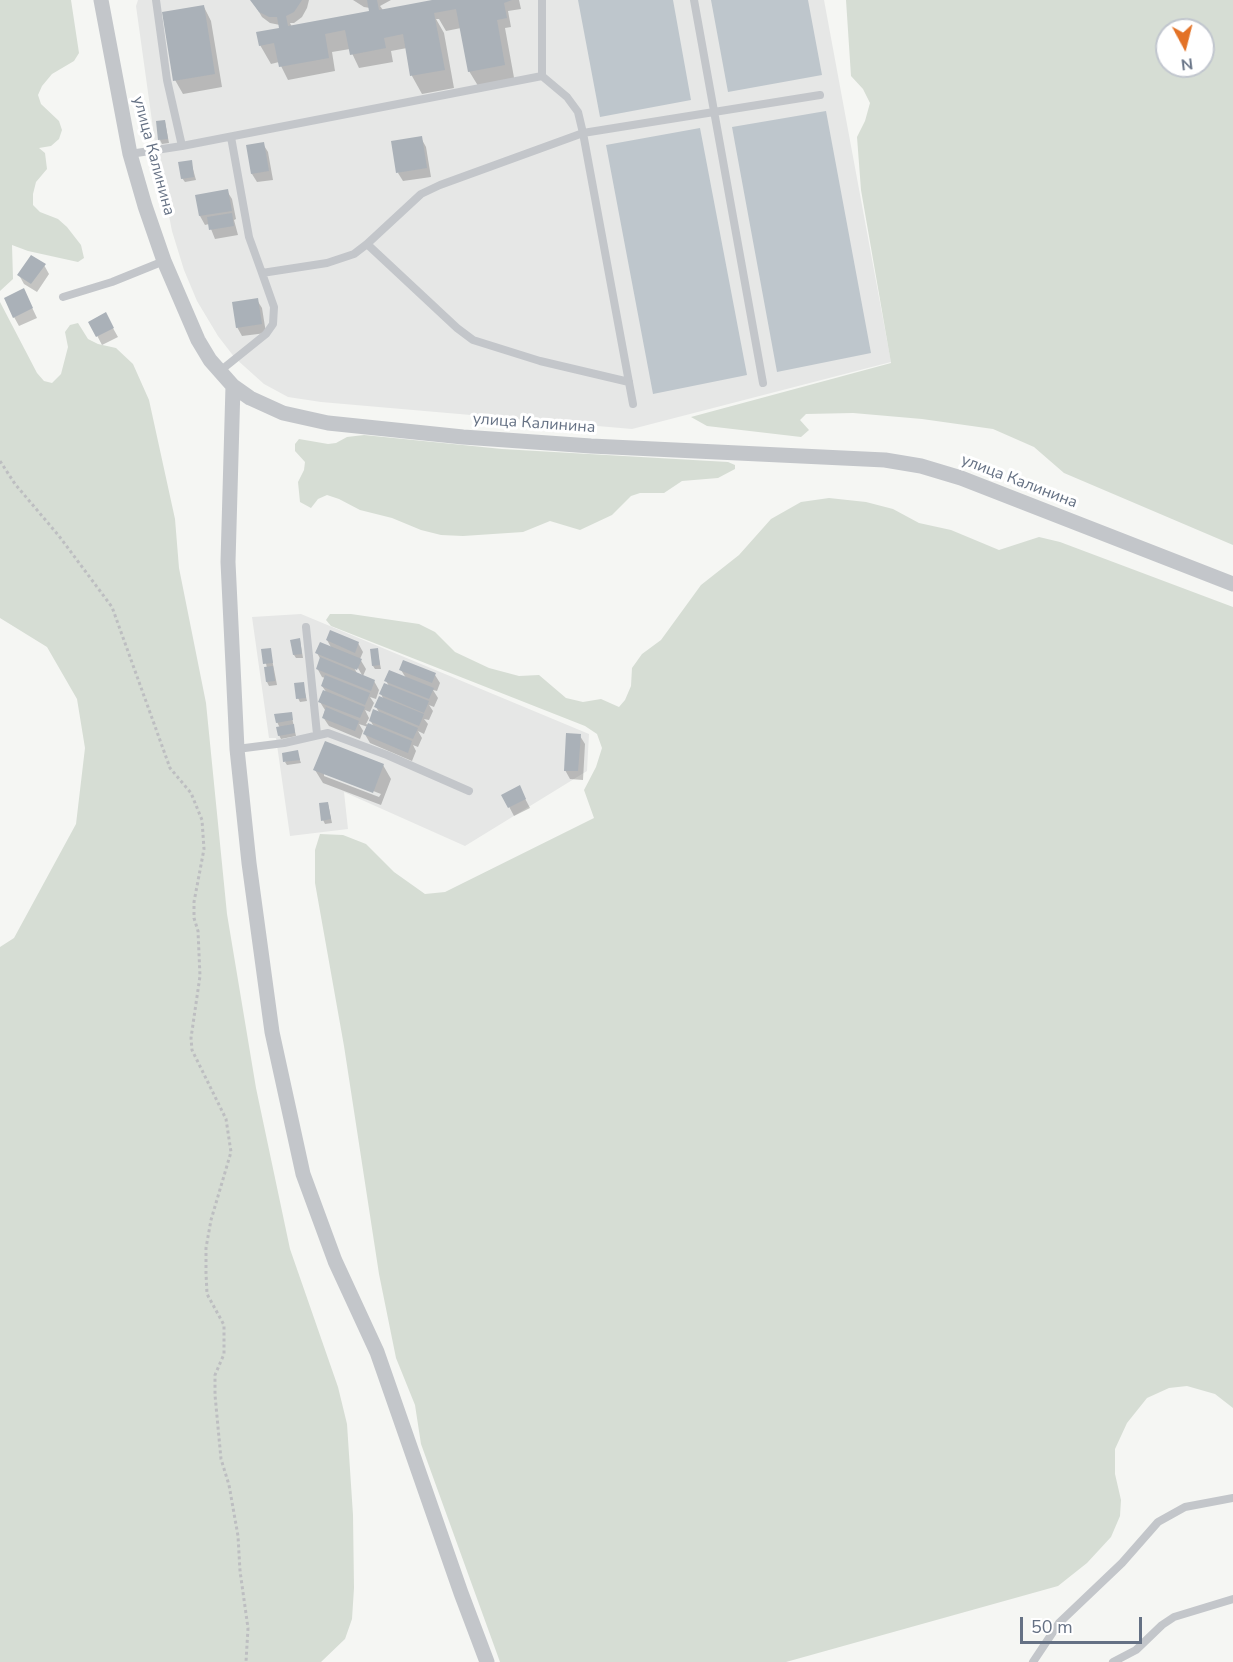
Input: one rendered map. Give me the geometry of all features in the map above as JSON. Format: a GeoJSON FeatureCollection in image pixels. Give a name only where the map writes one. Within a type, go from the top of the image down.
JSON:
{"type":"FeatureCollection","features":[{"type":"Feature","properties":{"kind":"street","name":"улица Калинина"},"geometry":{"type":"LineString","coordinates":[[101,0],[130,154],[164,261],[198,340],[219,371],[233,386],[250,398],[283,413],[328,423],[475,438],[873,460],[921,466],[961,478],[1233,584]]}},
{"type":"Feature","properties":{"kind":"street"},"geometry":{"type":"LineString","coordinates":[[233,386],[228,562],[237,749],[249,863],[272,1032],[287,1109],[303,1174],[335,1261],[380,1361],[487,1662]]}},
{"type":"Feature","properties":{"kind":"lane"},"geometry":{"type":"LineString","coordinates":[[156,0],[167,81],[182,146]]}},
{"type":"Feature","properties":{"kind":"lane"},"geometry":{"type":"LineString","coordinates":[[542,0],[543,76],[567,97],[578,112],[633,404]]}},
{"type":"Feature","properties":{"kind":"lane"},"geometry":{"type":"LineString","coordinates":[[694,0],[763,383]]}},
{"type":"Feature","properties":{"kind":"lane"},"geometry":{"type":"LineString","coordinates":[[130,154],[543,76]]}},
{"type":"Feature","properties":{"kind":"lane"},"geometry":{"type":"LineString","coordinates":[[262,273],[327,263],[354,254],[421,194],[583,133],[820,95]]}},
{"type":"Feature","properties":{"kind":"lane"},"geometry":{"type":"LineString","coordinates":[[219,371],[266,334],[273,324],[274,307],[249,237],[231,136]]}},
{"type":"Feature","properties":{"kind":"lane"},"geometry":{"type":"LineString","coordinates":[[367,244],[457,328],[473,339],[540,361],[629,382]]}},
{"type":"Feature","properties":{"kind":"lane"},"geometry":{"type":"LineString","coordinates":[[63,297],[112,282],[164,261]]}},
{"type":"Feature","properties":{"kind":"lane"},"geometry":{"type":"LineString","coordinates":[[306,627],[317,734]]}},
{"type":"Feature","properties":{"kind":"lane"},"geometry":{"type":"LineString","coordinates":[[237,749],[284,743],[328,733],[387,755],[469,791]]}},
{"type":"Feature","properties":{"kind":"lane"},"geometry":{"type":"LineString","coordinates":[[1033,1662],[1059,1623],[1122,1563],[1158,1522],[1185,1507],[1233,1497]]}},
{"type":"Feature","properties":{"kind":"lane"},"geometry":{"type":"LineString","coordinates":[[1113,1662],[1136,1650],[1162,1624],[1174,1617],[1233,1599]]}},
{"type":"Feature","properties":{"kind":"path"},"geometry":{"type":"LineString","coordinates":[[0,461],[15,484],[59,536],[112,606],[170,768],[191,793],[202,820],[204,849],[194,910],[198,931],[200,976],[191,1038],[192,1050],[226,1119],[231,1152],[211,1220],[206,1248],[206,1265],[207,1294],[224,1325],[224,1354],[215,1375],[215,1395],[221,1459],[229,1485],[238,1536],[248,1628],[246,1662]]}},
{"type":"Feature","properties":{"kind":"shaded area"},"geometry":{"type":"Polygon","coordinates":[[[0,0],[71,0],[79,53],[74,61],[52,74],[38,95],[41,104],[59,121],[62,130],[59,139],[51,146],[39,148],[45,153],[47,169],[36,182],[33,205],[40,212],[58,219],[67,227],[81,245],[84,258],[78,262],[28,251],[12,245],[13,279],[0,291],[0,0]]]}},
{"type":"Feature","properties":{"kind":"shaded area"},"geometry":{"type":"Polygon","coordinates":[[[138,0],[824,0],[891,362],[632,429],[321,402],[288,397],[264,384],[235,358],[218,336],[197,301],[184,270],[172,231],[156,150],[136,6],[138,0]]]}},
{"type":"Feature","properties":{"kind":"shaded area"},"geometry":{"type":"Polygon","coordinates":[[[578,0],[673,0],[691,100],[600,117],[578,0]]]}},
{"type":"Feature","properties":{"kind":"shaded area"},"geometry":{"type":"Polygon","coordinates":[[[711,0],[808,0],[822,75],[728,92],[711,0]]]}},
{"type":"Feature","properties":{"kind":"shaded area"},"geometry":{"type":"Polygon","coordinates":[[[846,0],[1233,0],[1233,545],[1064,473],[1034,447],[993,429],[922,419],[853,413],[806,414],[800,420],[809,430],[801,437],[707,426],[691,417],[891,363],[861,190],[857,137],[870,103],[863,89],[851,76],[846,0]]]}},
{"type":"Feature","properties":{"kind":"shaded area"},"geometry":{"type":"Polygon","coordinates":[[[826,111],[871,353],[777,372],[732,127],[826,111]]]}},
{"type":"Feature","properties":{"kind":"shaded area"},"geometry":{"type":"Polygon","coordinates":[[[700,128],[747,375],[653,394],[606,145],[700,128]]]}},
{"type":"Feature","properties":{"kind":"shaded area"},"geometry":{"type":"Polygon","coordinates":[[[0,302],[37,373],[44,381],[52,383],[61,374],[68,347],[65,332],[70,325],[78,323],[88,339],[116,348],[133,364],[149,400],[175,519],[179,568],[206,703],[227,914],[256,1088],[290,1249],[338,1387],[347,1424],[353,1515],[352,1619],[345,1639],[321,1662],[0,1662],[0,947],[14,938],[76,824],[85,748],[77,699],[47,647],[0,618],[0,302]]]}},
{"type":"Feature","properties":{"kind":"shaded area"},"geometry":{"type":"Polygon","coordinates":[[[364,435],[502,449],[728,462],[735,465],[735,469],[718,478],[682,481],[664,493],[640,493],[631,496],[612,515],[580,530],[550,521],[523,532],[463,536],[441,535],[360,510],[327,495],[318,499],[311,508],[300,502],[298,482],[305,462],[295,451],[295,444],[299,439],[328,444],[336,443],[347,437],[364,435]]]}},
{"type":"Feature","properties":{"kind":"shaded area"},"geometry":{"type":"Polygon","coordinates":[[[829,498],[866,502],[893,509],[919,523],[951,530],[999,550],[1039,537],[1060,542],[1233,607],[1233,1408],[1215,1394],[1187,1386],[1169,1388],[1147,1398],[1127,1423],[1115,1449],[1115,1474],[1121,1500],[1120,1516],[1111,1537],[1087,1563],[1058,1586],[786,1662],[500,1662],[421,1444],[415,1405],[396,1358],[379,1274],[344,1046],[315,883],[315,850],[320,834],[343,835],[366,844],[394,872],[425,894],[445,892],[594,818],[584,790],[596,767],[602,748],[597,734],[585,726],[331,626],[326,620],[330,614],[351,614],[419,624],[435,632],[455,652],[489,668],[519,676],[539,675],[566,698],[583,702],[601,699],[619,707],[631,686],[632,668],[642,654],[661,640],[701,585],[739,555],[771,519],[801,502],[829,498]]]}},
{"type":"Feature","properties":{"kind":"shaded area"},"geometry":{"type":"Polygon","coordinates":[[[301,614],[589,734],[587,771],[465,846],[344,792],[348,829],[290,836],[276,738],[269,738],[252,617],[301,614]]]}},
{"type":"Feature","properties":{"kind":"building"},"geometry":{"type":"Polygon","coordinates":[[[250,0],[302,0],[294,12],[286,16],[288,26],[369,11],[367,0],[377,0],[379,10],[432,0],[512,0],[504,3],[507,18],[497,20],[505,65],[468,72],[456,9],[434,13],[445,70],[410,76],[403,34],[384,38],[386,48],[350,55],[345,30],[325,34],[329,58],[279,67],[274,43],[259,46],[256,32],[279,28],[277,17],[269,17],[259,12],[250,0]]]}},
{"type":"Feature","properties":{"kind":"building"},"geometry":{"type":"Polygon","coordinates":[[[204,5],[215,74],[173,81],[162,12],[204,5]]]}},
{"type":"Feature","properties":{"kind":"building"},"geometry":{"type":"Polygon","coordinates":[[[165,120],[168,139],[158,140],[156,121],[165,120]]]}},
{"type":"Feature","properties":{"kind":"building"},"geometry":{"type":"Polygon","coordinates":[[[422,136],[427,168],[396,173],[391,141],[422,136]]]}},
{"type":"Feature","properties":{"kind":"building"},"geometry":{"type":"Polygon","coordinates":[[[264,142],[269,171],[251,174],[246,145],[264,142]]]}},
{"type":"Feature","properties":{"kind":"building"},"geometry":{"type":"Polygon","coordinates":[[[192,160],[194,177],[181,179],[178,162],[192,160]]]}},
{"type":"Feature","properties":{"kind":"building"},"geometry":{"type":"Polygon","coordinates":[[[228,189],[232,211],[199,216],[195,195],[228,189]]]}},
{"type":"Feature","properties":{"kind":"building"},"geometry":{"type":"Polygon","coordinates":[[[232,213],[234,226],[209,230],[207,217],[232,213]]]}},
{"type":"Feature","properties":{"kind":"building"},"geometry":{"type":"Polygon","coordinates":[[[31,255],[46,264],[31,284],[17,275],[31,255]]]}},
{"type":"Feature","properties":{"kind":"building"},"geometry":{"type":"Polygon","coordinates":[[[24,288],[33,308],[13,318],[4,298],[24,288]]]}},
{"type":"Feature","properties":{"kind":"building"},"geometry":{"type":"Polygon","coordinates":[[[258,298],[262,324],[236,328],[232,302],[258,298]]]}},
{"type":"Feature","properties":{"kind":"building"},"geometry":{"type":"Polygon","coordinates":[[[106,312],[114,328],[96,337],[88,322],[106,312]]]}},
{"type":"Feature","properties":{"kind":"building"},"geometry":{"type":"Polygon","coordinates":[[[330,630],[359,642],[355,653],[326,640],[330,630]]]}},
{"type":"Feature","properties":{"kind":"building"},"geometry":{"type":"Polygon","coordinates":[[[300,638],[302,654],[293,655],[290,640],[300,638]]]}},
{"type":"Feature","properties":{"kind":"building"},"geometry":{"type":"Polygon","coordinates":[[[320,642],[362,659],[357,670],[315,653],[320,642]]]}},
{"type":"Feature","properties":{"kind":"building"},"geometry":{"type":"Polygon","coordinates":[[[271,648],[273,663],[263,664],[261,649],[271,648]]]}},
{"type":"Feature","properties":{"kind":"building"},"geometry":{"type":"Polygon","coordinates":[[[378,648],[380,665],[372,666],[370,649],[378,648]]]}},
{"type":"Feature","properties":{"kind":"building"},"geometry":{"type":"Polygon","coordinates":[[[320,657],[375,680],[371,691],[316,669],[320,657]]]}},
{"type":"Feature","properties":{"kind":"building"},"geometry":{"type":"Polygon","coordinates":[[[403,660],[436,673],[432,683],[399,670],[403,660]]]}},
{"type":"Feature","properties":{"kind":"building"},"geometry":{"type":"Polygon","coordinates":[[[273,666],[275,681],[266,682],[264,667],[273,666]]]}},
{"type":"Feature","properties":{"kind":"building"},"geometry":{"type":"Polygon","coordinates":[[[389,670],[434,688],[429,699],[384,681],[389,670]]]}},
{"type":"Feature","properties":{"kind":"building"},"geometry":{"type":"Polygon","coordinates":[[[325,675],[370,693],[365,705],[321,686],[325,675]]]}},
{"type":"Feature","properties":{"kind":"building"},"geometry":{"type":"Polygon","coordinates":[[[304,682],[306,698],[296,699],[294,683],[304,682]]]}},
{"type":"Feature","properties":{"kind":"building"},"geometry":{"type":"Polygon","coordinates":[[[384,683],[429,701],[424,713],[379,694],[384,683]]]}},
{"type":"Feature","properties":{"kind":"building"},"geometry":{"type":"Polygon","coordinates":[[[323,690],[365,707],[360,718],[318,702],[323,690]]]}},
{"type":"Feature","properties":{"kind":"building"},"geometry":{"type":"Polygon","coordinates":[[[379,696],[424,714],[419,726],[374,707],[379,696]]]}},
{"type":"Feature","properties":{"kind":"building"},"geometry":{"type":"Polygon","coordinates":[[[326,707],[359,721],[355,731],[322,718],[326,707]]]}},
{"type":"Feature","properties":{"kind":"building"},"geometry":{"type":"Polygon","coordinates":[[[373,709],[418,728],[413,739],[369,721],[373,709]]]}},
{"type":"Feature","properties":{"kind":"building"},"geometry":{"type":"Polygon","coordinates":[[[292,712],[293,720],[276,723],[274,714],[292,712]]]}},
{"type":"Feature","properties":{"kind":"building"},"geometry":{"type":"Polygon","coordinates":[[[368,723],[412,741],[408,753],[363,734],[368,723]]]}},
{"type":"Feature","properties":{"kind":"building"},"geometry":{"type":"Polygon","coordinates":[[[294,724],[295,733],[278,736],[276,727],[294,724]]]}},
{"type":"Feature","properties":{"kind":"building"},"geometry":{"type":"Polygon","coordinates":[[[566,733],[581,734],[578,771],[564,771],[566,733]]]}},
{"type":"Feature","properties":{"kind":"building"},"geometry":{"type":"Polygon","coordinates":[[[325,741],[384,764],[373,793],[313,770],[325,741]]]}},
{"type":"Feature","properties":{"kind":"building"},"geometry":{"type":"Polygon","coordinates":[[[298,750],[300,760],[283,762],[282,753],[298,750]]]}},
{"type":"Feature","properties":{"kind":"building"},"geometry":{"type":"Polygon","coordinates":[[[520,785],[526,799],[508,808],[501,795],[520,785]]]}},
{"type":"Feature","properties":{"kind":"building"},"geometry":{"type":"Polygon","coordinates":[[[328,802],[331,819],[321,821],[319,803],[328,802]]]}}]}
